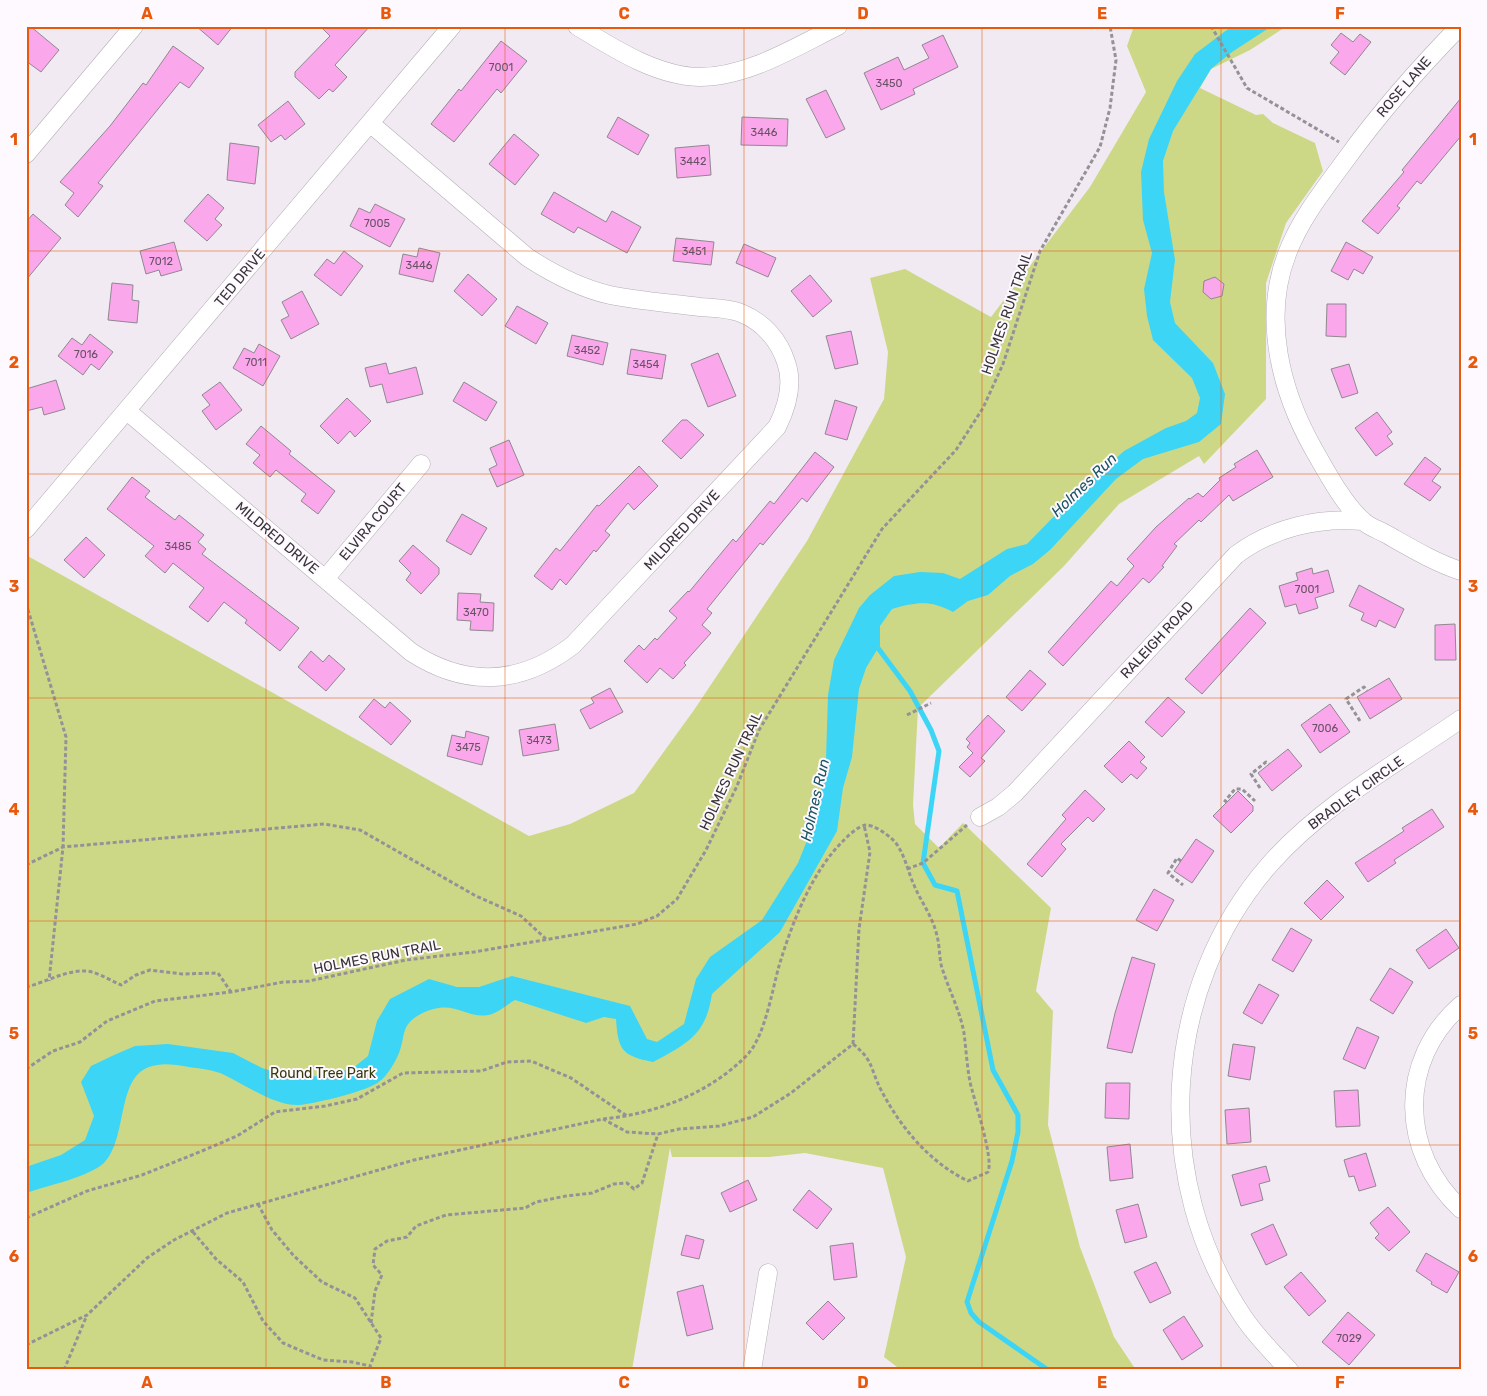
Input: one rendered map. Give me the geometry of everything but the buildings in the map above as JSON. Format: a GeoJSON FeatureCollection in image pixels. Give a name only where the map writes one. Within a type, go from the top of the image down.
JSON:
{"type":"FeatureCollection","features":[{"type":"Feature","properties":{"kind":"street","name":"TED DRIVE"},"geometry":{"type":"LineString","coordinates":[[26,529],[452,26]]}},
{"type":"Feature","properties":{"kind":"street"},"geometry":{"type":"LineString","coordinates":[[577,26],[648,65],[675,74],[699,76],[726,74],[747,68],[826,29]]}},
{"type":"Feature","properties":{"kind":"street","name":"ROSE LANE"},"geometry":{"type":"LineString","coordinates":[[1363,521],[1324,468],[1304,432],[1291,401],[1282,372],[1277,340],[1276,308],[1284,263],[1297,232],[1352,151],[1400,88],[1460,26]]}},
{"type":"Feature","properties":{"kind":"street"},"geometry":{"type":"LineString","coordinates":[[26,154],[132,27]]}},
{"type":"Feature","properties":{"kind":"street","name":"MILDRED DRIVE"},"geometry":{"type":"LineString","coordinates":[[127,411],[411,652],[445,670],[466,676],[489,678],[513,675],[536,668],[556,658],[573,645],[777,427],[785,412],[790,388],[789,370],[783,352],[760,323],[730,310],[609,295],[578,285],[551,273],[528,257],[370,124]]}},
{"type":"Feature","properties":{"kind":"street","name":"ELVIRA COURT"},"geometry":{"type":"LineString","coordinates":[[324,579],[421,464]]}},
{"type":"Feature","properties":{"kind":"street","name":"RALEIGH ROAD"},"geometry":{"type":"LineString","coordinates":[[980,817],[998,807],[1016,792],[1236,555],[1250,544],[1274,533],[1297,526],[1324,521],[1363,521]]}},
{"type":"Feature","properties":{"kind":"street"},"geometry":{"type":"LineString","coordinates":[[1363,521],[1423,555],[1461,571]]}},
{"type":"Feature","properties":{"kind":"street","name":"BRADLEY CIRCLE"},"geometry":{"type":"LineString","coordinates":[[1289,1370],[1246,1320],[1228,1290],[1213,1261],[1193,1206],[1183,1161],[1179,1126],[1181,1077],[1192,1010],[1217,946],[1237,908],[1272,862],[1302,832],[1328,810],[1461,719]]}},
{"type":"Feature","properties":{"kind":"street"},"geometry":{"type":"LineString","coordinates":[[1461,1005],[1449,1015],[1434,1035],[1424,1055],[1417,1078],[1414,1101],[1415,1129],[1422,1154],[1432,1176],[1447,1197],[1461,1210]]}},
{"type":"Feature","properties":{"kind":"street"},"geometry":{"type":"LineString","coordinates":[[752,1370],[768,1273]]}},
{"type":"Feature","properties":{"kind":"path","name":"HOLMES RUN TRAIL"},"geometry":{"type":"LineString","coordinates":[[26,1070],[53,1051],[80,1042],[107,1021],[155,1001],[231,992],[283,982],[309,981],[406,960],[637,924],[657,916],[677,899],[706,850],[737,786],[759,730],[882,529],[956,450],[983,408],[1003,364],[1040,251],[1100,147],[1110,108],[1116,60],[1110,26]]}},
{"type":"Feature","properties":{"kind":"path"},"geometry":{"type":"LineString","coordinates":[[1211,27],[1248,88],[1257,96],[1316,126],[1352,151]]}},
{"type":"Feature","properties":{"kind":"path"},"geometry":{"type":"LineString","coordinates":[[26,603],[66,736],[63,847],[49,981]]}},
{"type":"Feature","properties":{"kind":"path"},"geometry":{"type":"LineString","coordinates":[[1360,721],[1346,699],[1364,687],[1367,691]]}},
{"type":"Feature","properties":{"kind":"path"},"geometry":{"type":"LineString","coordinates":[[907,715],[930,703]]}},
{"type":"Feature","properties":{"kind":"path"},"geometry":{"type":"LineString","coordinates":[[1260,788],[1251,774],[1266,762],[1269,764]]}},
{"type":"Feature","properties":{"kind":"path"},"geometry":{"type":"LineString","coordinates":[[1227,802],[1225,801],[1235,789],[1242,789],[1255,801]]}},
{"type":"Feature","properties":{"kind":"path"},"geometry":{"type":"LineString","coordinates":[[907,869],[923,863],[954,834],[980,817]]}},
{"type":"Feature","properties":{"kind":"path"},"geometry":{"type":"LineString","coordinates":[[26,865],[63,847],[324,824],[360,830],[476,896],[521,916],[546,939]]}},
{"type":"Feature","properties":{"kind":"path"},"geometry":{"type":"LineString","coordinates":[[603,1119],[627,1132],[658,1134],[679,1129],[719,1126],[753,1117],[791,1093],[853,1044],[857,1003],[859,929],[870,852],[864,825]]}},
{"type":"Feature","properties":{"kind":"path"},"geometry":{"type":"LineString","coordinates":[[26,1344],[87,1315],[147,1258],[174,1240],[227,1213],[414,1160],[603,1119],[627,1116],[665,1106],[701,1089],[728,1071],[749,1052],[759,1031],[792,925],[830,854],[850,834],[864,825],[870,826],[894,840],[900,849],[937,935],[941,966],[962,1023],[970,1082],[988,1151],[990,1166],[988,1172],[968,1181],[921,1148],[889,1104],[867,1055],[853,1044]]}},
{"type":"Feature","properties":{"kind":"path"},"geometry":{"type":"LineString","coordinates":[[1181,861],[1177,858],[1168,873],[1183,885]]}},
{"type":"Feature","properties":{"kind":"path"},"geometry":{"type":"LineString","coordinates":[[26,987],[49,981],[68,972],[91,972],[121,985],[136,975],[150,970],[182,974],[218,973],[231,992]]}},
{"type":"Feature","properties":{"kind":"path"},"geometry":{"type":"LineString","coordinates":[[26,1218],[87,1191],[142,1175],[202,1151],[237,1136],[275,1112],[325,1106],[358,1099],[403,1073],[481,1071],[507,1062],[531,1061],[570,1078],[627,1116]]}},
{"type":"Feature","properties":{"kind":"path"},"geometry":{"type":"LineString","coordinates":[[371,1323],[375,1291],[382,1275],[373,1265],[376,1248],[388,1241],[407,1237],[416,1226],[446,1215],[525,1208],[536,1202],[592,1193],[614,1184],[627,1183],[634,1189],[642,1183],[658,1134]]}},
{"type":"Feature","properties":{"kind":"path"},"geometry":{"type":"LineString","coordinates":[[258,1204],[272,1230],[294,1256],[322,1282],[355,1298],[381,1338],[370,1366],[372,1370]]}},
{"type":"Feature","properties":{"kind":"path"},"geometry":{"type":"LineString","coordinates":[[193,1232],[216,1259],[243,1282],[263,1321],[283,1344],[323,1360],[352,1362],[370,1366]]}},
{"type":"Feature","properties":{"kind":"path"},"geometry":{"type":"LineString","coordinates":[[64,1370],[87,1315]]}},
{"type":"Feature","properties":{"kind":"green space","name":"Round Tree Park"},"geometry":{"type":"Polygon","coordinates":[[[1134,26],[1287,26],[1250,50],[1211,69],[1200,88],[1256,115],[1263,114],[1273,123],[1315,143],[1323,171],[1286,223],[1266,283],[1266,399],[1204,464],[1199,456],[1119,504],[1064,566],[918,708],[913,805],[915,824],[939,848],[963,823],[1051,908],[1036,991],[1053,1011],[1048,1125],[1080,1247],[1114,1337],[1136,1370],[901,1370],[884,1357],[906,1257],[883,1168],[805,1153],[769,1157],[672,1157],[670,1148],[632,1370],[26,1370],[26,555],[529,836],[570,824],[634,793],[694,710],[807,541],[884,399],[888,352],[870,278],[905,269],[991,317],[1090,187],[1146,92],[1127,46],[1134,26]]]}},
{"type":"Feature","properties":{"kind":"water"},"geometry":{"type":"Polygon","coordinates":[[[1232,26],[1272,26],[1232,52],[1211,69],[1173,131],[1163,161],[1164,192],[1175,260],[1170,302],[1175,323],[1213,363],[1225,394],[1221,424],[1199,442],[1143,459],[1116,479],[1050,550],[1033,564],[1010,576],[988,595],[968,601],[953,612],[937,605],[923,603],[892,609],[880,626],[880,645],[866,668],[859,689],[852,757],[843,788],[837,831],[780,932],[712,994],[705,1019],[693,1037],[676,1050],[653,1062],[634,1057],[624,1050],[618,1038],[616,1019],[604,1017],[586,1023],[515,1000],[495,1013],[483,1016],[451,1008],[442,1008],[419,1015],[409,1023],[404,1032],[396,1060],[383,1079],[365,1089],[300,1105],[290,1105],[259,1094],[220,1073],[174,1065],[162,1064],[153,1066],[139,1074],[131,1084],[117,1139],[104,1163],[78,1177],[26,1193],[26,1167],[61,1155],[85,1140],[94,1116],[81,1082],[91,1066],[135,1046],[168,1044],[233,1053],[262,1068],[294,1078],[329,1075],[353,1068],[368,1056],[377,1021],[390,999],[429,979],[457,987],[479,987],[512,976],[630,1006],[647,1039],[657,1042],[684,1024],[696,979],[710,957],[762,920],[798,863],[816,818],[826,759],[828,695],[834,660],[859,608],[870,595],[894,576],[920,572],[943,573],[960,579],[1007,549],[1027,544],[1066,504],[1124,451],[1166,428],[1186,421],[1197,413],[1200,398],[1192,378],[1153,340],[1147,316],[1144,289],[1152,253],[1143,220],[1141,172],[1149,139],[1177,81],[1195,54],[1232,26]]]}},
{"type":"Feature","properties":{"kind":"waterway"},"geometry":{"type":"LineString","coordinates":[[875,644],[910,691],[931,730],[939,751],[923,863],[935,885],[957,891],[993,1070],[1018,1115],[1018,1132],[1012,1161],[967,1302],[971,1313],[979,1322],[1048,1370]]}},
{"type":"Feature","properties":{"kind":"water label","name":"Holmes Run"},"geometry":{"type":"Point","coordinates":[1084,485]}},
{"type":"Feature","properties":{"kind":"water label","name":"Holmes Run"},"geometry":{"type":"Point","coordinates":[815,800]}}]}
